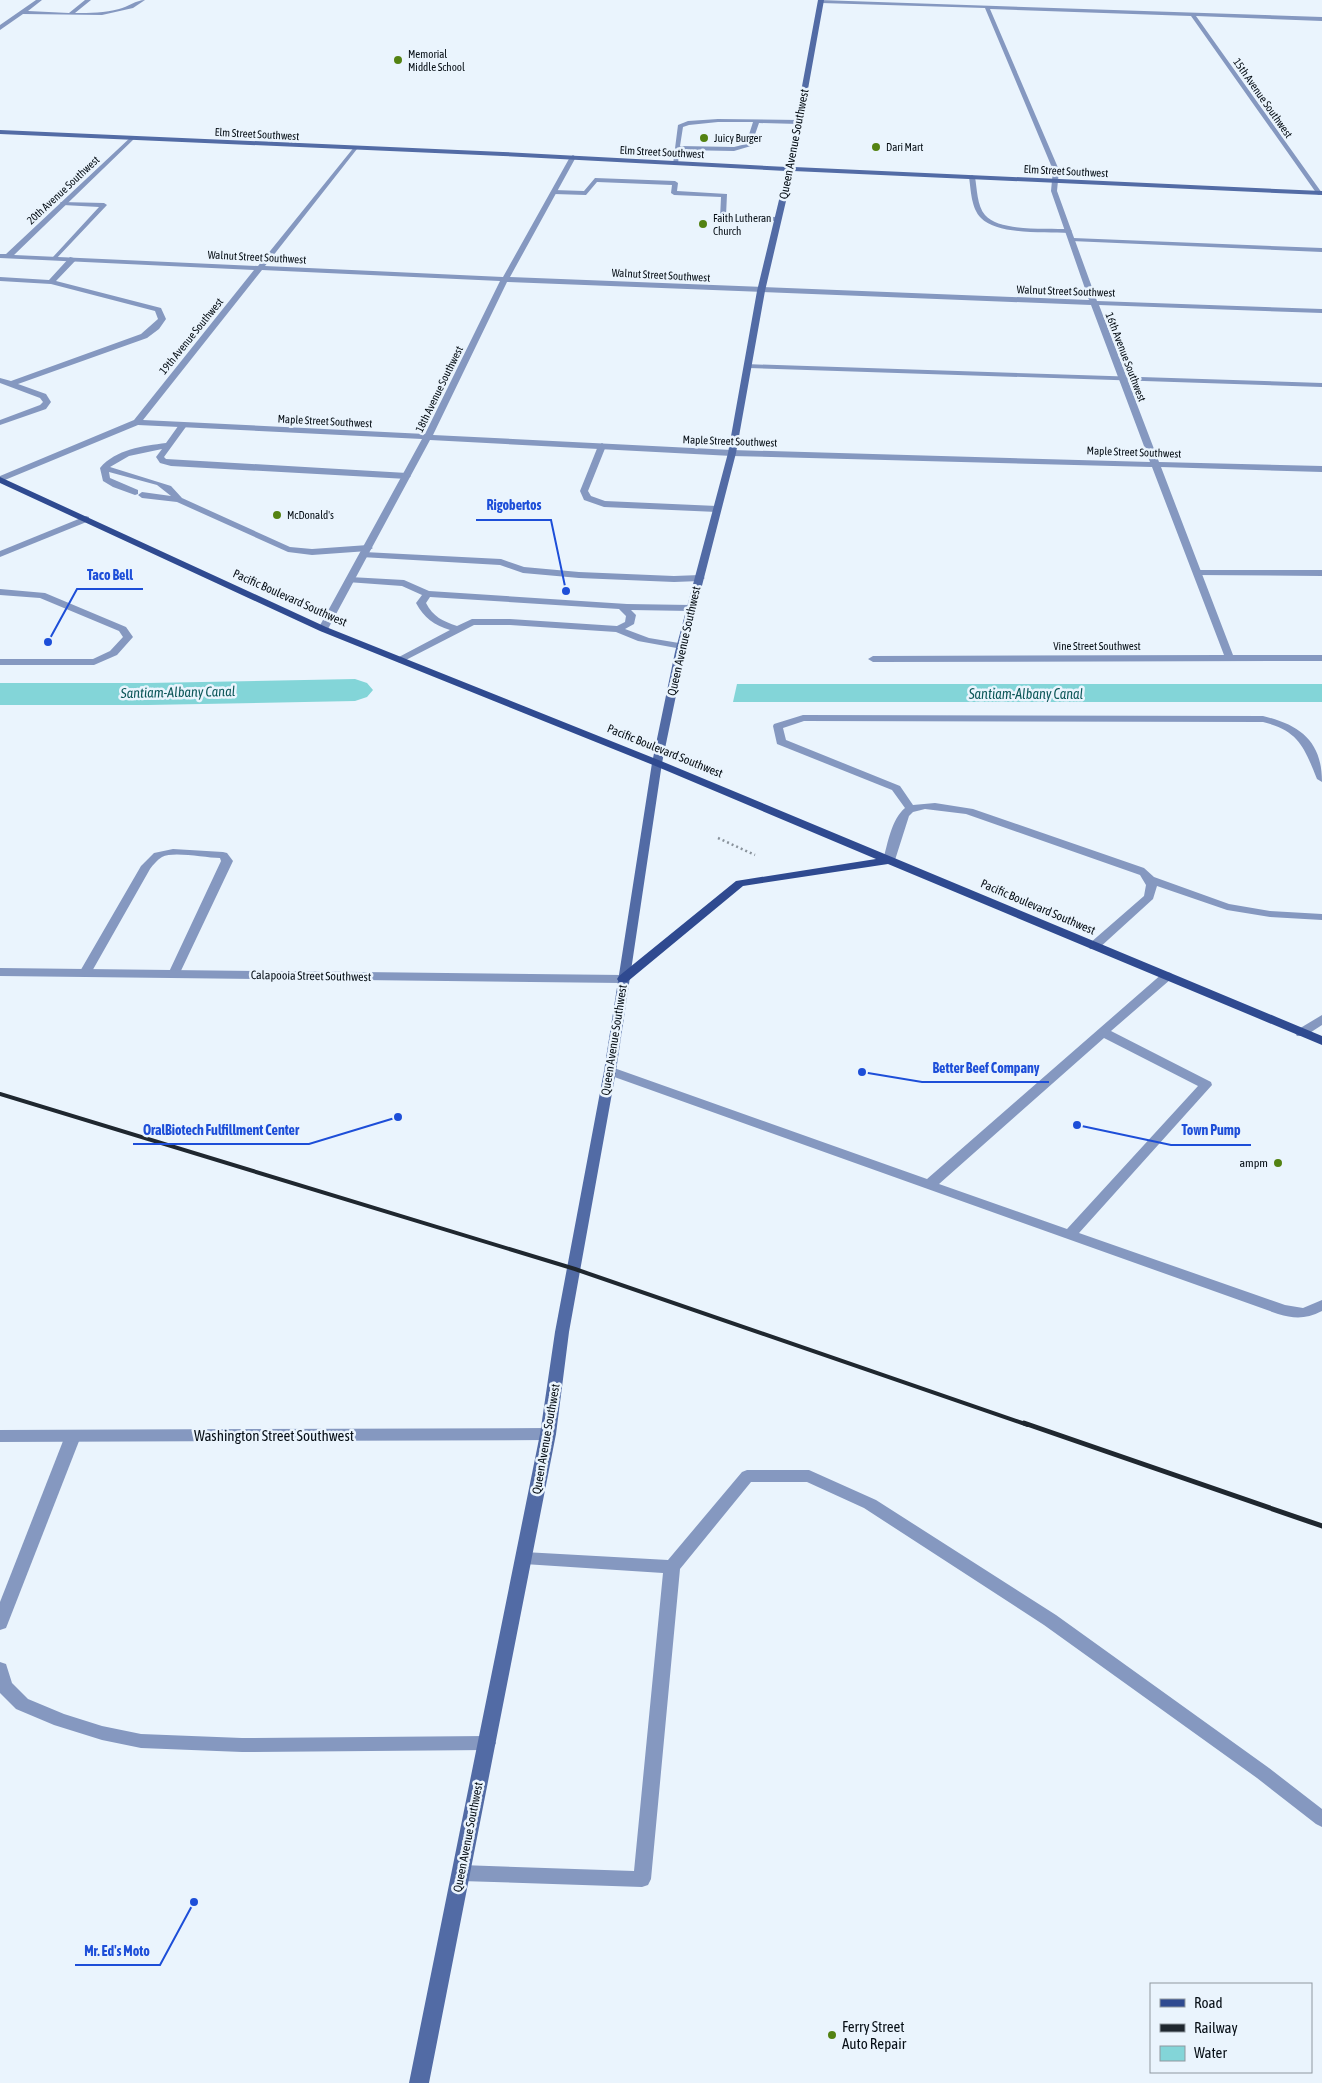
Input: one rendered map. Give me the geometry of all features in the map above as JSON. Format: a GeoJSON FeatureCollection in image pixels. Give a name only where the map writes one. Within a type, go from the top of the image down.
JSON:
{"type":"FeatureCollection","features":[{"type":"Feature","properties":{"kind":"main road","name":"Queen Avenue Southwest"},"geometry":{"type":"LineString","coordinates":[[419,2083],[548,1434],[562,1332],[610,1071],[657,763],[691,608],[732,453],[761,291],[790,169],[821,0]]}},
{"type":"Feature","properties":{"kind":"main road","name":"Elm Street Southwest"},"geometry":{"type":"LineString","coordinates":[[0,132],[1320,193]]}},
{"type":"Feature","properties":{"kind":"main road","name":"Pacific Boulevard Southwest"},"geometry":{"type":"LineString","coordinates":[[0,479],[324,629],[657,763],[1322,1041]]}},
{"type":"Feature","properties":{"kind":"main road"},"geometry":{"type":"LineString","coordinates":[[623,979],[740,883],[889,860]]}},
{"type":"Feature","properties":{"kind":"street"},"geometry":{"type":"LineString","coordinates":[[0,28],[38,0]]}},
{"type":"Feature","properties":{"kind":"street"},"geometry":{"type":"LineString","coordinates":[[72,13],[88,0]]}},
{"type":"Feature","properties":{"kind":"street"},"geometry":{"type":"LineString","coordinates":[[23,12],[72,13],[124,10],[137,5],[142,0]]}},
{"type":"Feature","properties":{"kind":"street"},"geometry":{"type":"LineString","coordinates":[[821,0],[1322,19]]}},
{"type":"Feature","properties":{"kind":"street","name":"16th Avenue Southwest"},"geometry":{"type":"LineString","coordinates":[[988,7],[1056,170],[1054,191],[1122,378],[1230,659]]}},
{"type":"Feature","properties":{"kind":"street","name":"15th Avenue Southwest"},"geometry":{"type":"LineString","coordinates":[[1192,14],[1320,193]]}},
{"type":"Feature","properties":{"kind":"street"},"geometry":{"type":"LineString","coordinates":[[678,148],[734,149],[749,145],[756,121]]}},
{"type":"Feature","properties":{"kind":"street"},"geometry":{"type":"LineString","coordinates":[[675,163],[680,126],[685,123],[799,122]]}},
{"type":"Feature","properties":{"kind":"street","name":"20th Avenue Southwest"},"geometry":{"type":"LineString","coordinates":[[4,256],[132,138]]}},
{"type":"Feature","properties":{"kind":"street","name":"19th Avenue Southwest"},"geometry":{"type":"LineString","coordinates":[[0,479],[137,422],[354,148]]}},
{"type":"Feature","properties":{"kind":"street","name":"18th Avenue Southwest"},"geometry":{"type":"LineString","coordinates":[[324,629],[428,438],[505,279],[573,157]]}},
{"type":"Feature","properties":{"kind":"street"},"geometry":{"type":"LineString","coordinates":[[972,177],[979,210],[982,217],[989,222],[1016,228],[1069,231]]}},
{"type":"Feature","properties":{"kind":"street"},"geometry":{"type":"LineString","coordinates":[[554,192],[586,193],[595,180],[675,183],[674,193],[725,195],[722,218],[778,219]]}},
{"type":"Feature","properties":{"kind":"street"},"geometry":{"type":"LineString","coordinates":[[55,258],[104,205],[63,203]]}},
{"type":"Feature","properties":{"kind":"street"},"geometry":{"type":"LineString","coordinates":[[1073,240],[1322,250]]}},
{"type":"Feature","properties":{"kind":"street","name":"Walnut Street Southwest"},"geometry":{"type":"LineString","coordinates":[[4,256],[761,291],[1322,311]]}},
{"type":"Feature","properties":{"kind":"street"},"geometry":{"type":"LineString","coordinates":[[50,282],[73,259]]}},
{"type":"Feature","properties":{"kind":"street"},"geometry":{"type":"LineString","coordinates":[[0,279],[50,282],[140,304],[158,310],[162,319],[156,327],[144,336],[11,384]]}},
{"type":"Feature","properties":{"kind":"street"},"geometry":{"type":"LineString","coordinates":[[748,366],[1322,385]]}},
{"type":"Feature","properties":{"kind":"street"},"geometry":{"type":"LineString","coordinates":[[0,380],[43,396],[47,402],[43,407],[0,423]]}},
{"type":"Feature","properties":{"kind":"street","name":"Maple Street Southwest"},"geometry":{"type":"LineString","coordinates":[[137,422],[732,453],[1322,469]]}},
{"type":"Feature","properties":{"kind":"street"},"geometry":{"type":"LineString","coordinates":[[184,424],[160,457],[162,460],[171,463],[407,476]]}},
{"type":"Feature","properties":{"kind":"street"},"geometry":{"type":"LineString","coordinates":[[104,468],[115,458],[133,451],[169,444]]}},
{"type":"Feature","properties":{"kind":"street"},"geometry":{"type":"LineString","coordinates":[[602,446],[584,491],[586,498],[604,504],[717,510]]}},
{"type":"Feature","properties":{"kind":"street"},"geometry":{"type":"LineString","coordinates":[[104,468],[168,488],[179,500]]}},
{"type":"Feature","properties":{"kind":"street"},"geometry":{"type":"LineString","coordinates":[[104,468],[106,479],[138,493],[179,500],[288,549],[312,552],[366,551],[501,562],[522,570],[579,575],[674,580],[700,578]]}},
{"type":"Feature","properties":{"kind":"street"},"geometry":{"type":"LineString","coordinates":[[0,554],[86,520]]}},
{"type":"Feature","properties":{"kind":"street"},"geometry":{"type":"LineString","coordinates":[[1198,573],[1322,573]]}},
{"type":"Feature","properties":{"kind":"street"},"geometry":{"type":"LineString","coordinates":[[350,580],[404,583],[427,594],[622,607],[691,608]]}},
{"type":"Feature","properties":{"kind":"street"},"geometry":{"type":"LineString","coordinates":[[0,592],[42,595],[123,628],[128,638],[121,648],[109,657],[94,662],[0,662]]}},
{"type":"Feature","properties":{"kind":"street"},"geometry":{"type":"LineString","coordinates":[[427,594],[421,603],[426,614],[436,622],[457,628]]}},
{"type":"Feature","properties":{"kind":"street"},"geometry":{"type":"LineString","coordinates":[[618,629],[628,624],[632,615],[622,607]]}},
{"type":"Feature","properties":{"kind":"street"},"geometry":{"type":"LineString","coordinates":[[400,660],[457,628],[472,622],[489,621],[618,629],[629,636],[644,641],[682,646]]}},
{"type":"Feature","properties":{"kind":"street","name":"Vine Street Southwest"},"geometry":{"type":"LineString","coordinates":[[873,659],[1322,658]]}},
{"type":"Feature","properties":{"kind":"street"},"geometry":{"type":"LineString","coordinates":[[911,809],[896,788],[781,742],[778,726],[802,718],[1263,719],[1285,723],[1305,739],[1322,779]]}},
{"type":"Feature","properties":{"kind":"street"},"geometry":{"type":"LineString","coordinates":[[889,860],[904,814],[911,809],[923,806],[942,806],[969,811],[1140,870],[1148,875],[1151,880],[1152,890],[1149,897],[1094,946]]}},
{"type":"Feature","properties":{"kind":"street"},"geometry":{"type":"LineString","coordinates":[[85,973],[145,868],[155,856],[171,853],[223,855],[227,861],[174,974]]}},
{"type":"Feature","properties":{"kind":"street"},"geometry":{"type":"LineString","coordinates":[[1151,880],[1227,907],[1270,914],[1322,917]]}},
{"type":"Feature","properties":{"kind":"street","name":"Calapooia Street Southwest"},"geometry":{"type":"LineString","coordinates":[[0,972],[623,979]]}},
{"type":"Feature","properties":{"kind":"street"},"geometry":{"type":"LineString","coordinates":[[930,1185],[1167,976]]}},
{"type":"Feature","properties":{"kind":"street"},"geometry":{"type":"LineString","coordinates":[[1301,1032],[1322,1019]]}},
{"type":"Feature","properties":{"kind":"street"},"geometry":{"type":"LineString","coordinates":[[1070,1234],[1206,1084],[1103,1032]]}},
{"type":"Feature","properties":{"kind":"street"},"geometry":{"type":"LineString","coordinates":[[610,1071],[1283,1310],[1305,1313],[1322,1305]]}},
{"type":"Feature","properties":{"kind":"street","name":"Washington Street Southwest"},"geometry":{"type":"LineString","coordinates":[[0,1436],[548,1434]]}},
{"type":"Feature","properties":{"kind":"street"},"geometry":{"type":"LineString","coordinates":[[0,1623],[73,1436]]}},
{"type":"Feature","properties":{"kind":"street"},"geometry":{"type":"LineString","coordinates":[[461,1873],[642,1879],[672,1567],[747,1476],[809,1476],[870,1504],[1050,1620],[1263,1773],[1322,1819]]}},
{"type":"Feature","properties":{"kind":"street"},"geometry":{"type":"LineString","coordinates":[[524,1558],[672,1567]]}},
{"type":"Feature","properties":{"kind":"street"},"geometry":{"type":"LineString","coordinates":[[0,1669],[4,1686],[22,1704],[60,1720],[102,1733],[141,1741],[242,1745],[487,1743]]}},
{"type":"Feature","properties":{"kind":"path"},"geometry":{"type":"LineString","coordinates":[[718,838],[758,856]]}},
{"type":"Feature","properties":{"kind":"water"},"geometry":{"type":"Polygon","coordinates":[[[737,684],[1322,684],[1322,702],[733,702],[737,684]]]}},
{"type":"Feature","properties":{"kind":"waterway","name":"Santiam-Albany Canal"},"geometry":{"type":"LineString","coordinates":[[0,694],[148,694],[355,690]]}},
{"type":"Feature","properties":{"kind":"railway"},"geometry":{"type":"LineString","coordinates":[[0,1094],[575,1269],[1028,1425]]}},
{"type":"Feature","properties":{"kind":"railway"},"geometry":{"type":"LineString","coordinates":[[1024,1423],[1322,1526]]}},
{"type":"Feature","properties":{"kind":"place","name":"Memorial Middle School"},"geometry":{"type":"Point","coordinates":[398,60]}},
{"type":"Feature","properties":{"kind":"place","name":"Juicy Burger"},"geometry":{"type":"Point","coordinates":[704,138]}},
{"type":"Feature","properties":{"kind":"place","name":"Dari Mart"},"geometry":{"type":"Point","coordinates":[876,147]}},
{"type":"Feature","properties":{"kind":"place","name":"Faith Lutheran Church"},"geometry":{"type":"Point","coordinates":[703,224]}},
{"type":"Feature","properties":{"kind":"place","name":"McDonald's"},"geometry":{"type":"Point","coordinates":[277,515]}},
{"type":"Feature","properties":{"kind":"place","name":"Rigobertos"},"geometry":{"type":"Point","coordinates":[566,591]}},
{"type":"Feature","properties":{"kind":"place","name":"Taco Bell"},"geometry":{"type":"Point","coordinates":[48,642]}},
{"type":"Feature","properties":{"kind":"place","name":"Better Beef Company"},"geometry":{"type":"Point","coordinates":[862,1072]}},
{"type":"Feature","properties":{"kind":"place","name":"OralBiotech Fulfillment Center"},"geometry":{"type":"Point","coordinates":[398,1117]}},
{"type":"Feature","properties":{"kind":"place","name":"Town Pump"},"geometry":{"type":"Point","coordinates":[1077,1125]}},
{"type":"Feature","properties":{"kind":"place","name":"ampm"},"geometry":{"type":"Point","coordinates":[1278,1163]}},
{"type":"Feature","properties":{"kind":"place","name":"Mr. Ed's Moto"},"geometry":{"type":"Point","coordinates":[194,1902]}},
{"type":"Feature","properties":{"kind":"place","name":"Ferry Street Auto Repair"},"geometry":{"type":"Point","coordinates":[832,2035]}}]}
